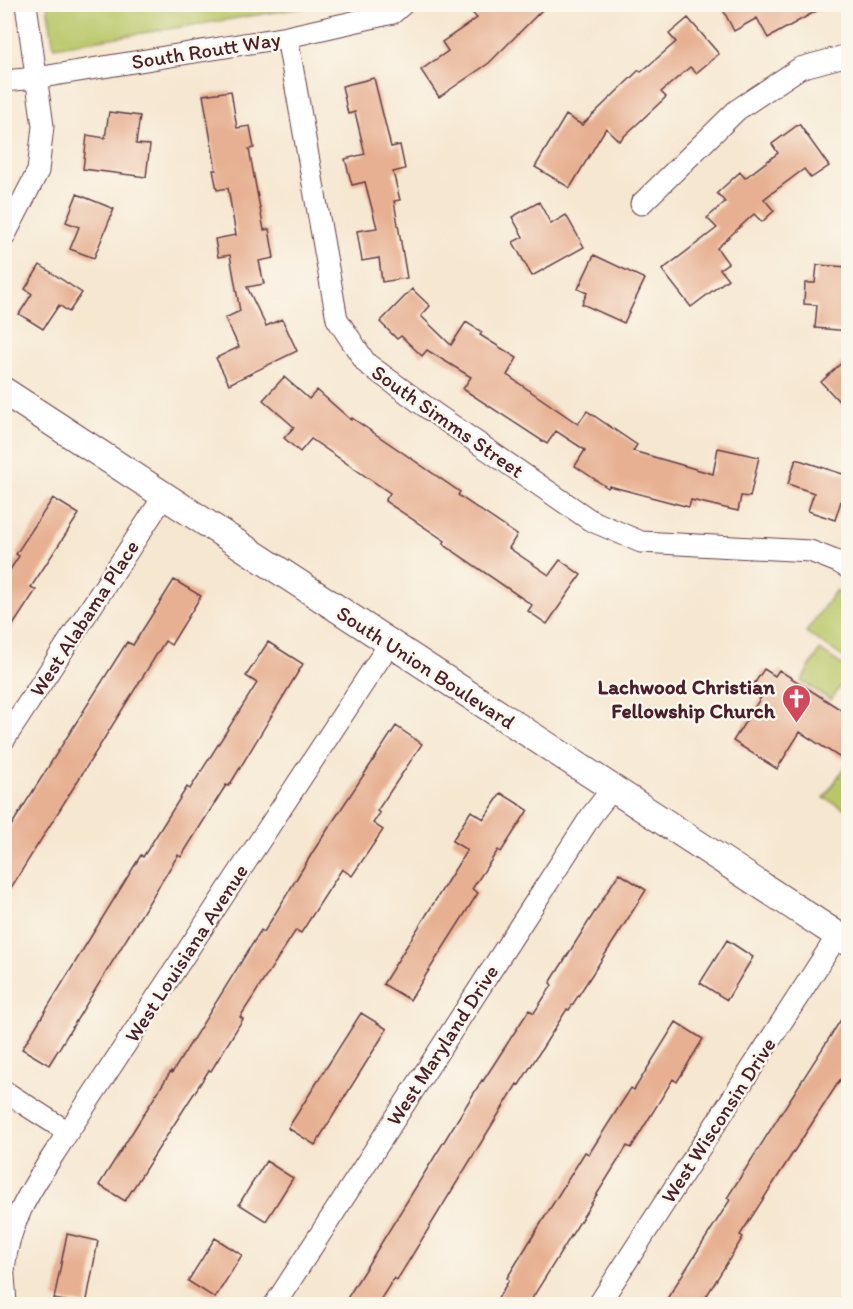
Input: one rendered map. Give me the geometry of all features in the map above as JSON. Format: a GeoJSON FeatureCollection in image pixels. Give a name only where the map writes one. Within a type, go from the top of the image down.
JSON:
{"type":"FeatureCollection","features":[{"type":"Feature","properties":{"kind":"main road","name":"South Union Boulevard"},"geometry":{"type":"LineString","coordinates":[[4,391],[843,938]]}},
{"type":"Feature","properties":{"kind":"street"},"geometry":{"type":"LineString","coordinates":[[4,237],[38,171],[44,126],[26,4]]}},
{"type":"Feature","properties":{"kind":"street","name":"South Routt Way"},"geometry":{"type":"LineString","coordinates":[[4,81],[36,78],[287,37],[393,13],[404,4]]}},
{"type":"Feature","properties":{"kind":"street","name":"South Simms Street"},"geometry":{"type":"LineString","coordinates":[[287,37],[337,319],[366,363],[437,415],[590,520],[642,542],[810,551],[849,568]]}},
{"type":"Feature","properties":{"kind":"street"},"geometry":{"type":"LineString","coordinates":[[641,204],[737,110],[800,68],[849,55]]}},
{"type":"Feature","properties":{"kind":"street","name":"West Alabama Place"},"geometry":{"type":"LineString","coordinates":[[4,740],[164,496]]}},
{"type":"Feature","properties":{"kind":"street","name":"West Louisiana Avenue"},"geometry":{"type":"LineString","coordinates":[[4,1271],[11,1231],[22,1206],[68,1132],[390,643]]}},
{"type":"Feature","properties":{"kind":"street","name":"West Maryland Drive"},"geometry":{"type":"LineString","coordinates":[[274,1305],[591,816],[613,788]]}},
{"type":"Feature","properties":{"kind":"street","name":"West Wisconsin Drive"},"geometry":{"type":"LineString","coordinates":[[599,1305],[843,938]]}},
{"type":"Feature","properties":{"kind":"street"},"geometry":{"type":"LineString","coordinates":[[4,1091],[68,1132]]}},
{"type":"Feature","properties":{"kind":"street"},"geometry":{"type":"LineString","coordinates":[[4,1276],[6,1305]]}},
{"type":"Feature","properties":{"kind":"green space"},"geometry":{"type":"Polygon","coordinates":[[[47,4],[320,4],[320,5],[54,47],[47,4]]]}},
{"type":"Feature","properties":{"kind":"green space"},"geometry":{"type":"Polygon","coordinates":[[[836,590],[848,599],[848,660],[806,632],[836,590]]]}},
{"type":"Feature","properties":{"kind":"green space"},"geometry":{"type":"Polygon","coordinates":[[[820,650],[848,669],[848,674],[831,700],[801,681],[820,650]]]}},
{"type":"Feature","properties":{"kind":"green space"},"geometry":{"type":"Polygon","coordinates":[[[848,762],[848,813],[844,808],[824,798],[848,762]]]}},
{"type":"Feature","properties":{"kind":"building"},"geometry":{"type":"Polygon","coordinates":[[[464,4],[548,4],[489,63],[439,97],[421,70],[448,51],[442,42],[477,18],[464,4]]]}},
{"type":"Feature","properties":{"kind":"building"},"geometry":{"type":"Polygon","coordinates":[[[720,4],[829,4],[768,38],[757,18],[734,31],[720,4]]]}},
{"type":"Feature","properties":{"kind":"building"},"geometry":{"type":"Polygon","coordinates":[[[688,18],[719,54],[696,73],[690,67],[661,92],[666,97],[619,141],[606,128],[570,188],[535,167],[566,115],[582,125],[639,70],[641,72],[676,42],[669,34],[688,18]]]}},
{"type":"Feature","properties":{"kind":"building"},"geometry":{"type":"Polygon","coordinates":[[[374,78],[391,147],[400,145],[405,169],[393,172],[400,200],[394,201],[407,278],[382,282],[379,258],[362,261],[357,231],[377,228],[365,182],[352,185],[345,159],[365,154],[355,112],[348,114],[342,86],[374,78]]]}},
{"type":"Feature","properties":{"kind":"building"},"geometry":{"type":"Polygon","coordinates":[[[231,91],[237,128],[250,126],[254,148],[249,149],[264,230],[269,229],[274,258],[259,261],[264,284],[247,287],[266,326],[282,319],[297,351],[229,384],[216,358],[239,347],[225,318],[240,311],[230,255],[218,257],[215,239],[236,235],[228,188],[217,190],[213,170],[216,170],[203,95],[231,91]]]}},
{"type":"Feature","properties":{"kind":"building"},"geometry":{"type":"Polygon","coordinates":[[[109,112],[140,116],[136,144],[150,145],[146,177],[83,169],[87,135],[105,138],[109,112]]]}},
{"type":"Feature","properties":{"kind":"building"},"geometry":{"type":"Polygon","coordinates":[[[799,124],[829,166],[811,178],[804,169],[764,199],[774,211],[762,222],[754,214],[717,248],[728,263],[720,269],[728,279],[691,307],[662,270],[717,228],[707,218],[725,202],[717,193],[740,172],[745,178],[778,153],[772,144],[799,124]]]}},
{"type":"Feature","properties":{"kind":"building"},"geometry":{"type":"Polygon","coordinates":[[[77,194],[114,209],[94,258],[70,249],[79,227],[66,222],[77,194]]]}},
{"type":"Feature","properties":{"kind":"building"},"geometry":{"type":"Polygon","coordinates":[[[539,202],[551,224],[566,215],[584,247],[532,276],[513,242],[523,237],[512,217],[539,202]]]}},
{"type":"Feature","properties":{"kind":"building"},"geometry":{"type":"Polygon","coordinates":[[[594,255],[645,279],[624,323],[582,304],[587,293],[578,289],[594,255]]]}},
{"type":"Feature","properties":{"kind":"building"},"geometry":{"type":"Polygon","coordinates":[[[40,265],[82,293],[69,312],[59,305],[43,329],[19,314],[32,294],[25,289],[40,265]]]}},
{"type":"Feature","properties":{"kind":"building"},"geometry":{"type":"Polygon","coordinates":[[[817,265],[849,267],[849,331],[815,328],[817,305],[804,304],[805,283],[815,283],[817,265]]]}},
{"type":"Feature","properties":{"kind":"building"},"geometry":{"type":"Polygon","coordinates":[[[412,289],[430,306],[421,316],[451,345],[466,322],[482,332],[480,335],[517,358],[507,375],[578,424],[587,411],[637,445],[633,451],[713,474],[718,448],[759,457],[750,497],[741,496],[738,511],[691,500],[689,507],[609,486],[608,488],[575,466],[585,450],[556,431],[547,444],[463,389],[471,377],[427,350],[422,356],[401,336],[397,339],[380,322],[412,289]]]}},
{"type":"Feature","properties":{"kind":"building"},"geometry":{"type":"Polygon","coordinates":[[[849,356],[849,412],[821,382],[849,356]]]}},
{"type":"Feature","properties":{"kind":"building"},"geometry":{"type":"Polygon","coordinates":[[[284,377],[309,399],[317,390],[351,420],[352,418],[460,492],[458,495],[517,535],[509,548],[549,575],[560,560],[581,575],[547,624],[528,611],[532,605],[443,544],[445,541],[385,501],[390,493],[311,439],[300,452],[284,438],[294,427],[263,400],[284,377]]]}},
{"type":"Feature","properties":{"kind":"building"},"geometry":{"type":"Polygon","coordinates":[[[796,459],[849,476],[835,520],[808,511],[814,493],[788,484],[796,459]]]}},
{"type":"Feature","properties":{"kind":"building"},"geometry":{"type":"Polygon","coordinates":[[[53,498],[79,514],[31,587],[36,590],[4,639],[4,579],[19,556],[16,554],[53,498]]]}},
{"type":"Feature","properties":{"kind":"building"},"geometry":{"type":"Polygon","coordinates":[[[174,580],[201,596],[171,645],[165,641],[4,899],[4,837],[127,642],[133,645],[174,580]]]}},
{"type":"Feature","properties":{"kind":"building"},"geometry":{"type":"Polygon","coordinates":[[[268,642],[303,664],[229,786],[226,785],[181,857],[178,855],[49,1065],[22,1049],[141,855],[143,857],[187,787],[190,789],[257,683],[246,676],[268,642]]]}},
{"type":"Feature","properties":{"kind":"building","name":"Lachwood Christian Fellowship Church"},"geometry":{"type":"Polygon","coordinates":[[[764,669],[775,676],[779,670],[849,715],[849,749],[842,759],[800,732],[777,769],[733,741],[765,691],[754,684],[764,669]]]}},
{"type":"Feature","properties":{"kind":"building"},"geometry":{"type":"Polygon","coordinates":[[[396,726],[422,744],[377,811],[380,813],[373,823],[383,830],[352,876],[342,869],[301,933],[296,930],[240,1017],[243,1019],[211,1071],[209,1070],[125,1201],[99,1185],[261,930],[264,932],[314,850],[396,726]]]}},
{"type":"Feature","properties":{"kind":"building"},"geometry":{"type":"Polygon","coordinates":[[[501,793],[528,810],[501,852],[498,850],[472,889],[478,893],[410,1000],[383,984],[467,850],[452,841],[471,811],[484,819],[501,793]]]}},
{"type":"Feature","properties":{"kind":"building"},"geometry":{"type":"Polygon","coordinates":[[[619,873],[646,890],[617,936],[519,1085],[517,1084],[397,1280],[394,1278],[377,1305],[343,1305],[482,1080],[529,1010],[534,1013],[552,985],[550,983],[619,873]]]}},
{"type":"Feature","properties":{"kind":"building"},"geometry":{"type":"Polygon","coordinates":[[[727,940],[753,957],[727,1000],[700,983],[727,940]]]}},
{"type":"Feature","properties":{"kind":"building"},"geometry":{"type":"Polygon","coordinates":[[[849,1007],[849,1066],[740,1235],[743,1237],[701,1305],[663,1305],[730,1200],[727,1198],[849,1007]]]}},
{"type":"Feature","properties":{"kind":"building"},"geometry":{"type":"Polygon","coordinates":[[[361,1013],[387,1029],[315,1145],[288,1128],[361,1013]]]}},
{"type":"Feature","properties":{"kind":"building"},"geometry":{"type":"Polygon","coordinates":[[[676,1022],[703,1039],[677,1082],[673,1079],[631,1148],[627,1146],[528,1305],[494,1305],[509,1280],[507,1278],[585,1152],[589,1154],[631,1088],[634,1090],[676,1022]]]}},
{"type":"Feature","properties":{"kind":"building"},"geometry":{"type":"Polygon","coordinates":[[[266,1161],[293,1178],[266,1221],[239,1204],[266,1161]]]}},
{"type":"Feature","properties":{"kind":"building"},"geometry":{"type":"Polygon","coordinates":[[[67,1234],[98,1241],[86,1305],[54,1299],[67,1234]]]}},
{"type":"Feature","properties":{"kind":"building"},"geometry":{"type":"Polygon","coordinates":[[[215,1238],[242,1255],[215,1298],[188,1281],[215,1238]]]}},
{"type":"Feature","properties":{"kind":"place","name":"Lachwood Christian Fellowship Church"},"geometry":{"type":"Point","coordinates":[796,724]}}]}
